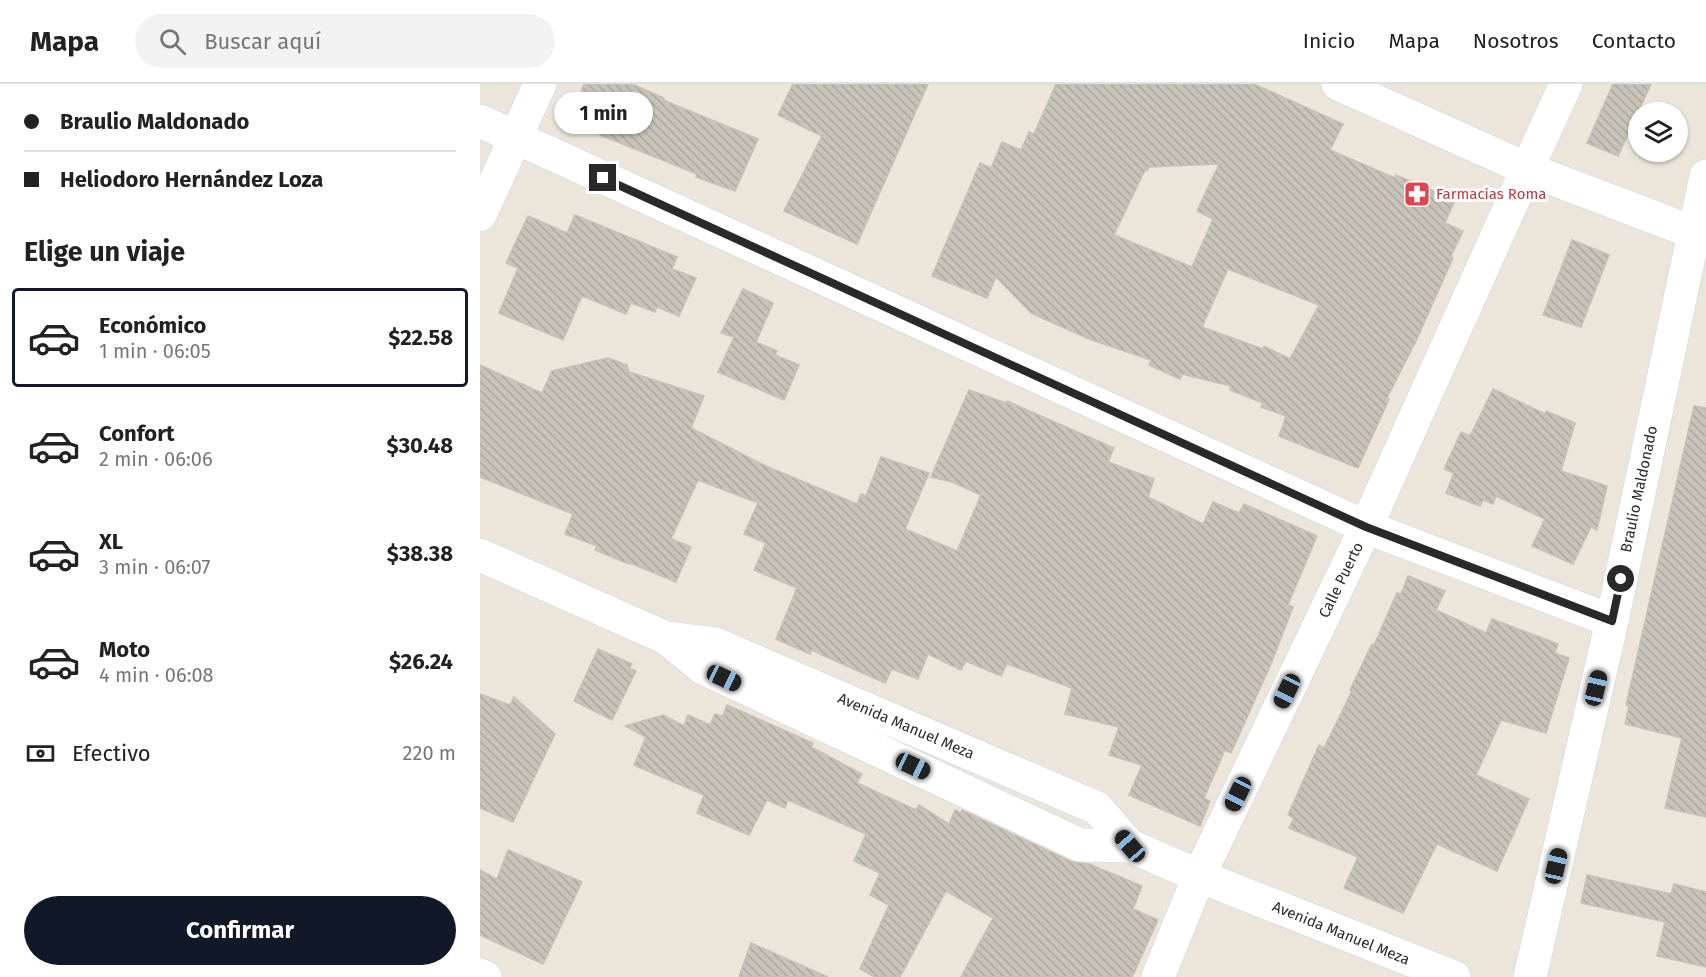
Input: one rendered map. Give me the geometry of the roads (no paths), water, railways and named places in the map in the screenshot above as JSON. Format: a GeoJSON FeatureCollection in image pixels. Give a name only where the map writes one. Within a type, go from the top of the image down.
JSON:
{"type":"FeatureCollection","features":[{"type":"Feature","properties":{"kind":"street"},"geometry":{"type":"LineString","coordinates":[[480,215],[540,84]]}},
{"type":"Feature","properties":{"kind":"street"},"geometry":{"type":"LineString","coordinates":[[1338,84],[1527,169],[1695,233]]}},
{"type":"Feature","properties":{"kind":"street","name":"Calle Puerto"},"geometry":{"type":"LineString","coordinates":[[1158,977],[1199,876],[1366,527],[1566,84]]}},
{"type":"Feature","properties":{"kind":"street"},"geometry":{"type":"LineString","coordinates":[[480,122],[1366,527],[1612,621]]}},
{"type":"Feature","properties":{"kind":"street","name":"Braulio Maldonado"},"geometry":{"type":"LineString","coordinates":[[1530,977],[1612,621],[1706,176]]}},
{"type":"Feature","properties":{"kind":"street","name":"Avenida Manuel Meza"},"geometry":{"type":"LineString","coordinates":[[480,555],[666,638],[703,668],[1080,845],[1130,846],[1199,876],[1454,977]]}},
{"type":"Feature","properties":{"kind":"street"},"geometry":{"type":"LineString","coordinates":[[480,975],[484,977]]}},
{"type":"Feature","properties":{"kind":"place","name":"Farmacias Roma"},"geometry":{"type":"Point","coordinates":[1417,194]}}]}
